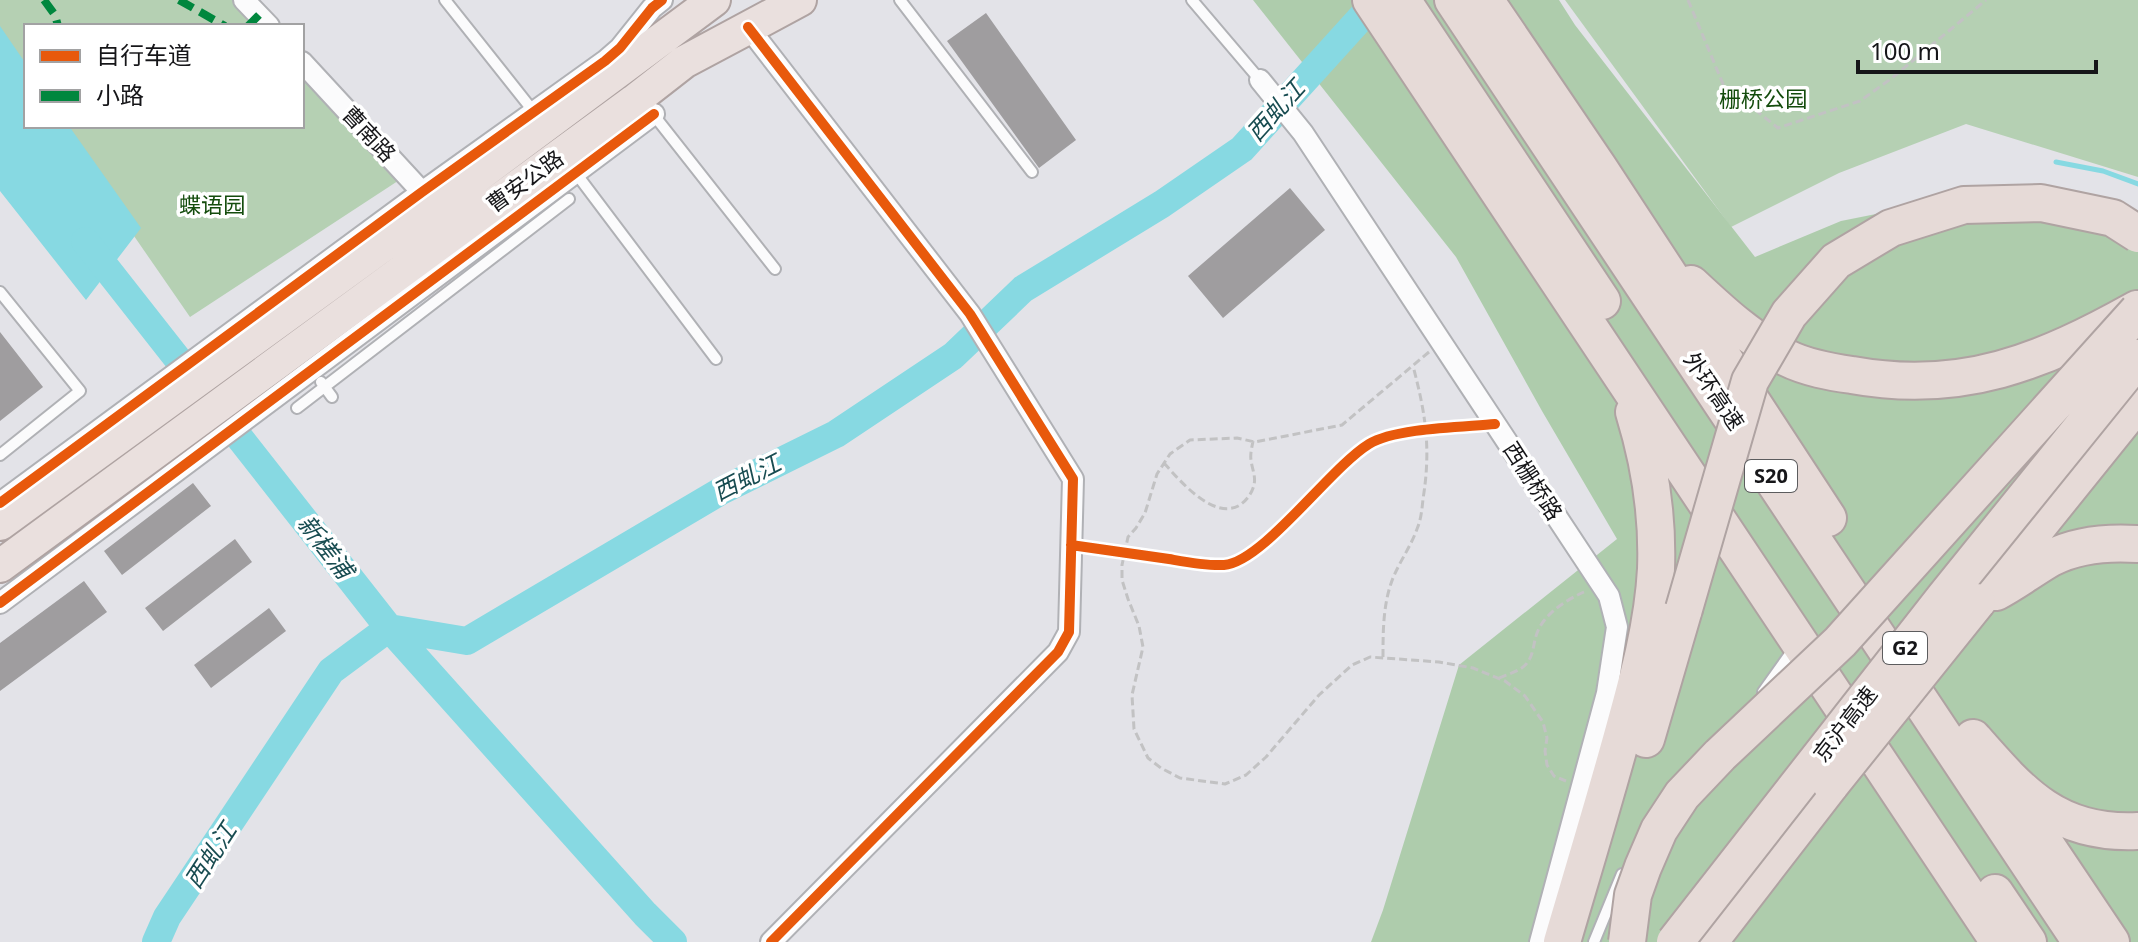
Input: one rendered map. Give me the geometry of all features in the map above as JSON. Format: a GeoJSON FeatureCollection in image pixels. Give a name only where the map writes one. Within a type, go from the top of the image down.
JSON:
{"type":"FeatureCollection","features":[{"type":"Feature","properties":{"kind":"highway","name":"曹安公路"},"geometry":{"type":"LineString","coordinates":[[3,508],[540,119],[714,0]]}},
{"type":"Feature","properties":{"kind":"highway"},"geometry":{"type":"LineString","coordinates":[[753,13],[800,0]]}},
{"type":"Feature","properties":{"kind":"highway"},"geometry":{"type":"LineString","coordinates":[[1344,0],[1407,53]]}},
{"type":"Feature","properties":{"kind":"highway"},"geometry":{"type":"LineString","coordinates":[[1371,0],[1995,938]]}},
{"type":"Feature","properties":{"kind":"highway","name":"外环高速"},"geometry":{"type":"LineString","coordinates":[[1402,0],[1407,53],[2028,942]]}},
{"type":"Feature","properties":{"kind":"highway"},"geometry":{"type":"LineString","coordinates":[[1513,0],[1599,168]]}},
{"type":"Feature","properties":{"kind":"highway"},"geometry":{"type":"LineString","coordinates":[[1466,4],[1599,168],[1973,738],[2111,942]]}},
{"type":"Feature","properties":{"kind":"highway","name":"外环高速"},"geometry":{"type":"LineString","coordinates":[[1466,4],[2081,942]]}},
{"type":"Feature","properties":{"kind":"highway","name":"曹安公路"},"geometry":{"type":"LineString","coordinates":[[176,454],[267,386],[310,368],[463,254],[569,163],[647,104],[684,62],[753,13]]}},
{"type":"Feature","properties":{"kind":"highway"},"geometry":{"type":"LineString","coordinates":[[1581,942],[1625,809],[1750,381],[1789,314],[1836,261],[1891,228],[1964,205],[2041,203],[2113,218],[2138,234]]}},
{"type":"Feature","properties":{"kind":"highway"},"geometry":{"type":"LineString","coordinates":[[1650,245],[1752,337],[1791,360],[1831,372],[1872,379],[1916,383],[1960,379],[2004,369],[2051,353],[2138,310]]}},
{"type":"Feature","properties":{"kind":"highway"},"geometry":{"type":"LineString","coordinates":[[1627,942],[1633,895],[1643,867],[1659,830],[1682,795],[1840,642],[2138,310]]}},
{"type":"Feature","properties":{"kind":"highway","name":"京沪高速"},"geometry":{"type":"LineString","coordinates":[[1675,942],[2138,358]]}},
{"type":"Feature","properties":{"kind":"highway"},"geometry":{"type":"LineString","coordinates":[[1562,942],[1613,769],[1646,642],[1656,571],[1651,477],[1634,414],[1615,366]]}},
{"type":"Feature","properties":{"kind":"highway","name":"京沪高速"},"geometry":{"type":"LineString","coordinates":[[1709,942],[2138,402]]}},
{"type":"Feature","properties":{"kind":"highway"},"geometry":{"type":"LineString","coordinates":[[0,566],[176,454]]}},
{"type":"Feature","properties":{"kind":"highway"},"geometry":{"type":"LineString","coordinates":[[1977,602],[2013,584],[2053,557],[2080,547],[2138,544]]}},
{"type":"Feature","properties":{"kind":"highway"},"geometry":{"type":"LineString","coordinates":[[1973,738],[2013,783],[2043,808],[2070,822],[2093,828],[2138,831]]}},
{"type":"Feature","properties":{"kind":"highway"},"geometry":{"type":"LineString","coordinates":[[1737,942],[1746,923],[1753,885]]}},
{"type":"Feature","properties":{"kind":"street"},"geometry":{"type":"LineString","coordinates":[[244,0],[267,24]]}},
{"type":"Feature","properties":{"kind":"street"},"geometry":{"type":"LineString","coordinates":[[540,119],[620,48],[662,0]]}},
{"type":"Feature","properties":{"kind":"street"},"geometry":{"type":"LineString","coordinates":[[753,13],[970,314],[1073,479],[1069,632],[1058,652],[771,942]]}},
{"type":"Feature","properties":{"kind":"street","name":"曹南路"},"geometry":{"type":"LineString","coordinates":[[304,64],[427,200]]}},
{"type":"Feature","properties":{"kind":"street","name":"西栅桥路"},"geometry":{"type":"LineString","coordinates":[[1260,80],[1303,133],[1609,596],[1617,627],[1607,693],[1540,942]]}},
{"type":"Feature","properties":{"kind":"street"},"geometry":{"type":"LineString","coordinates":[[0,603],[176,454]]}},
{"type":"Feature","properties":{"kind":"lane"},"geometry":{"type":"LineString","coordinates":[[445,0],[540,119]]}},
{"type":"Feature","properties":{"kind":"lane"},"geometry":{"type":"LineString","coordinates":[[900,0],[1032,172]]}},
{"type":"Feature","properties":{"kind":"lane","name":"西栅桥路"},"geometry":{"type":"LineString","coordinates":[[1192,0],[1260,80]]}},
{"type":"Feature","properties":{"kind":"lane"},"geometry":{"type":"LineString","coordinates":[[647,104],[775,269]]}},
{"type":"Feature","properties":{"kind":"lane"},"geometry":{"type":"LineString","coordinates":[[569,163],[716,359]]}},
{"type":"Feature","properties":{"kind":"lane"},"geometry":{"type":"LineString","coordinates":[[297,408],[310,368],[463,254],[569,199]]}},
{"type":"Feature","properties":{"kind":"lane"},"geometry":{"type":"LineString","coordinates":[[0,292],[80,391],[0,455]]}},
{"type":"Feature","properties":{"kind":"lane"},"geometry":{"type":"LineString","coordinates":[[310,368],[332,397]]}},
{"type":"Feature","properties":{"kind":"lane"},"geometry":{"type":"LineString","coordinates":[[1758,697],[1799,642]]}},
{"type":"Feature","properties":{"kind":"lane"},"geometry":{"type":"LineString","coordinates":[[1666,798],[1683,778]]}},
{"type":"Feature","properties":{"kind":"lane"},"geometry":{"type":"LineString","coordinates":[[1594,942],[1625,869]]}},
{"type":"Feature","properties":{"kind":"path"},"geometry":{"type":"LineString","coordinates":[[1688,0],[1723,84],[1778,128],[1860,101],[1986,0]]}},
{"type":"Feature","properties":{"kind":"path"},"geometry":{"type":"LineString","coordinates":[[1441,342],[1342,425],[1253,441],[1225,438],[1190,440],[1170,454],[1157,474],[1145,513],[1128,537],[1124,553],[1122,580],[1139,626],[1143,647],[1132,695],[1134,729],[1148,758],[1161,768],[1180,778],[1225,784],[1246,775],[1266,757],[1319,695],[1352,665],[1370,657],[1383,657],[1473,668],[1499,678],[1525,696],[1543,722],[1547,738],[1547,765],[1554,776],[1582,787]]}},
{"type":"Feature","properties":{"kind":"path"},"geometry":{"type":"LineString","coordinates":[[1383,657],[1386,603],[1392,580],[1418,528],[1429,453],[1419,388],[1412,366]]}},
{"type":"Feature","properties":{"kind":"path"},"geometry":{"type":"LineString","coordinates":[[1411,433],[1440,430]]}},
{"type":"Feature","properties":{"kind":"path"},"geometry":{"type":"LineString","coordinates":[[1164,463],[1180,481],[1210,505],[1227,510],[1245,502],[1251,494],[1255,482],[1250,459],[1253,441]]}},
{"type":"Feature","properties":{"kind":"path"},"geometry":{"type":"LineString","coordinates":[[1111,551],[1139,555]]}},
{"type":"Feature","properties":{"kind":"path"},"geometry":{"type":"LineString","coordinates":[[1499,678],[1521,669],[1528,662],[1537,633],[1558,607],[1574,596],[1602,585]]}},
{"type":"Feature","properties":{"kind":"green space"},"geometry":{"type":"Polygon","coordinates":[[[0,0],[242,0],[264,24],[24,24],[24,76],[0,42],[0,0]]]}},
{"type":"Feature","properties":{"kind":"green space"},"geometry":{"type":"Polygon","coordinates":[[[1253,0],[1559,0],[1575,25],[1755,257],[1841,221],[2026,184],[2138,211],[2138,942],[1371,942],[1459,665],[1617,539],[1456,257],[1253,0]]]}},
{"type":"Feature","properties":{"kind":"green space","name":"栅桥公园"},"geometry":{"type":"Polygon","coordinates":[[[1565,0],[2138,0],[2138,177],[1966,124],[1839,173],[1731,227],[1565,0]]]}},
{"type":"Feature","properties":{"kind":"green space","name":"蝶语园"},"geometry":{"type":"Polygon","coordinates":[[[304,66],[407,175],[190,317],[59,128],[304,128],[304,66]]]}},
{"type":"Feature","properties":{"kind":"water"},"geometry":{"type":"Polygon","coordinates":[[[0,26],[24,61],[24,128],[70,128],[141,228],[86,300],[0,191],[0,26]]]}},
{"type":"Feature","properties":{"kind":"building"},"geometry":{"type":"Polygon","coordinates":[[[986,13],[1076,140],[1039,168],[947,41],[986,13]]]}},
{"type":"Feature","properties":{"kind":"building"},"geometry":{"type":"Polygon","coordinates":[[[1290,188],[1325,230],[1223,318],[1188,276],[1290,188]]]}},
{"type":"Feature","properties":{"kind":"building"},"geometry":{"type":"Polygon","coordinates":[[[0,332],[43,387],[0,421],[0,332]]]}},
{"type":"Feature","properties":{"kind":"building"},"geometry":{"type":"Polygon","coordinates":[[[193,483],[211,506],[122,575],[104,551],[193,483]]]}},
{"type":"Feature","properties":{"kind":"building"},"geometry":{"type":"Polygon","coordinates":[[[235,539],[252,562],[163,631],[145,608],[235,539]]]}},
{"type":"Feature","properties":{"kind":"building"},"geometry":{"type":"Polygon","coordinates":[[[84,581],[107,612],[0,691],[0,643],[84,581]]]}},
{"type":"Feature","properties":{"kind":"building"},"geometry":{"type":"Polygon","coordinates":[[[269,608],[286,631],[211,688],[194,665],[269,608]]]}},
{"type":"Feature","properties":{"kind":"waterway","name":"西虬江"},"geometry":{"type":"LineString","coordinates":[[156,942],[167,917],[331,671],[389,628],[467,641],[721,491],[836,434],[953,356],[1023,289],[1162,204],[1242,149],[1377,0]]}},
{"type":"Feature","properties":{"kind":"waterway"},"geometry":{"type":"LineString","coordinates":[[2056,162],[2103,171],[2138,184]]}},
{"type":"Feature","properties":{"kind":"waterway","name":"新槎浦"},"geometry":{"type":"LineString","coordinates":[[85,241],[389,628],[673,942]]}},
{"type":"Feature","properties":{"kind":"marked path"},"geometry":{"type":"LineString","coordinates":[[44,0],[57,24]]}},
{"type":"Feature","properties":{"kind":"marked path"},"geometry":{"type":"LineString","coordinates":[[179,0],[221,24]]}},
{"type":"Feature","properties":{"kind":"marked path"},"geometry":{"type":"LineString","coordinates":[[250,24],[259,15]]}},
{"type":"Feature","properties":{"kind":"cycle path"},"geometry":{"type":"LineString","coordinates":[[0,503],[605,61],[662,0]]}},
{"type":"Feature","properties":{"kind":"cycle path"},"geometry":{"type":"LineString","coordinates":[[748,27],[970,314],[1073,479],[1069,632],[1058,652],[771,942]]}},
{"type":"Feature","properties":{"kind":"cycle path"},"geometry":{"type":"LineString","coordinates":[[0,603],[654,114]]}},
{"type":"Feature","properties":{"kind":"cycle path"},"geometry":{"type":"LineString","coordinates":[[1071,545],[1196,564],[1224,565],[1240,560],[1258,548],[1369,444],[1412,431],[1495,424]]}}]}
